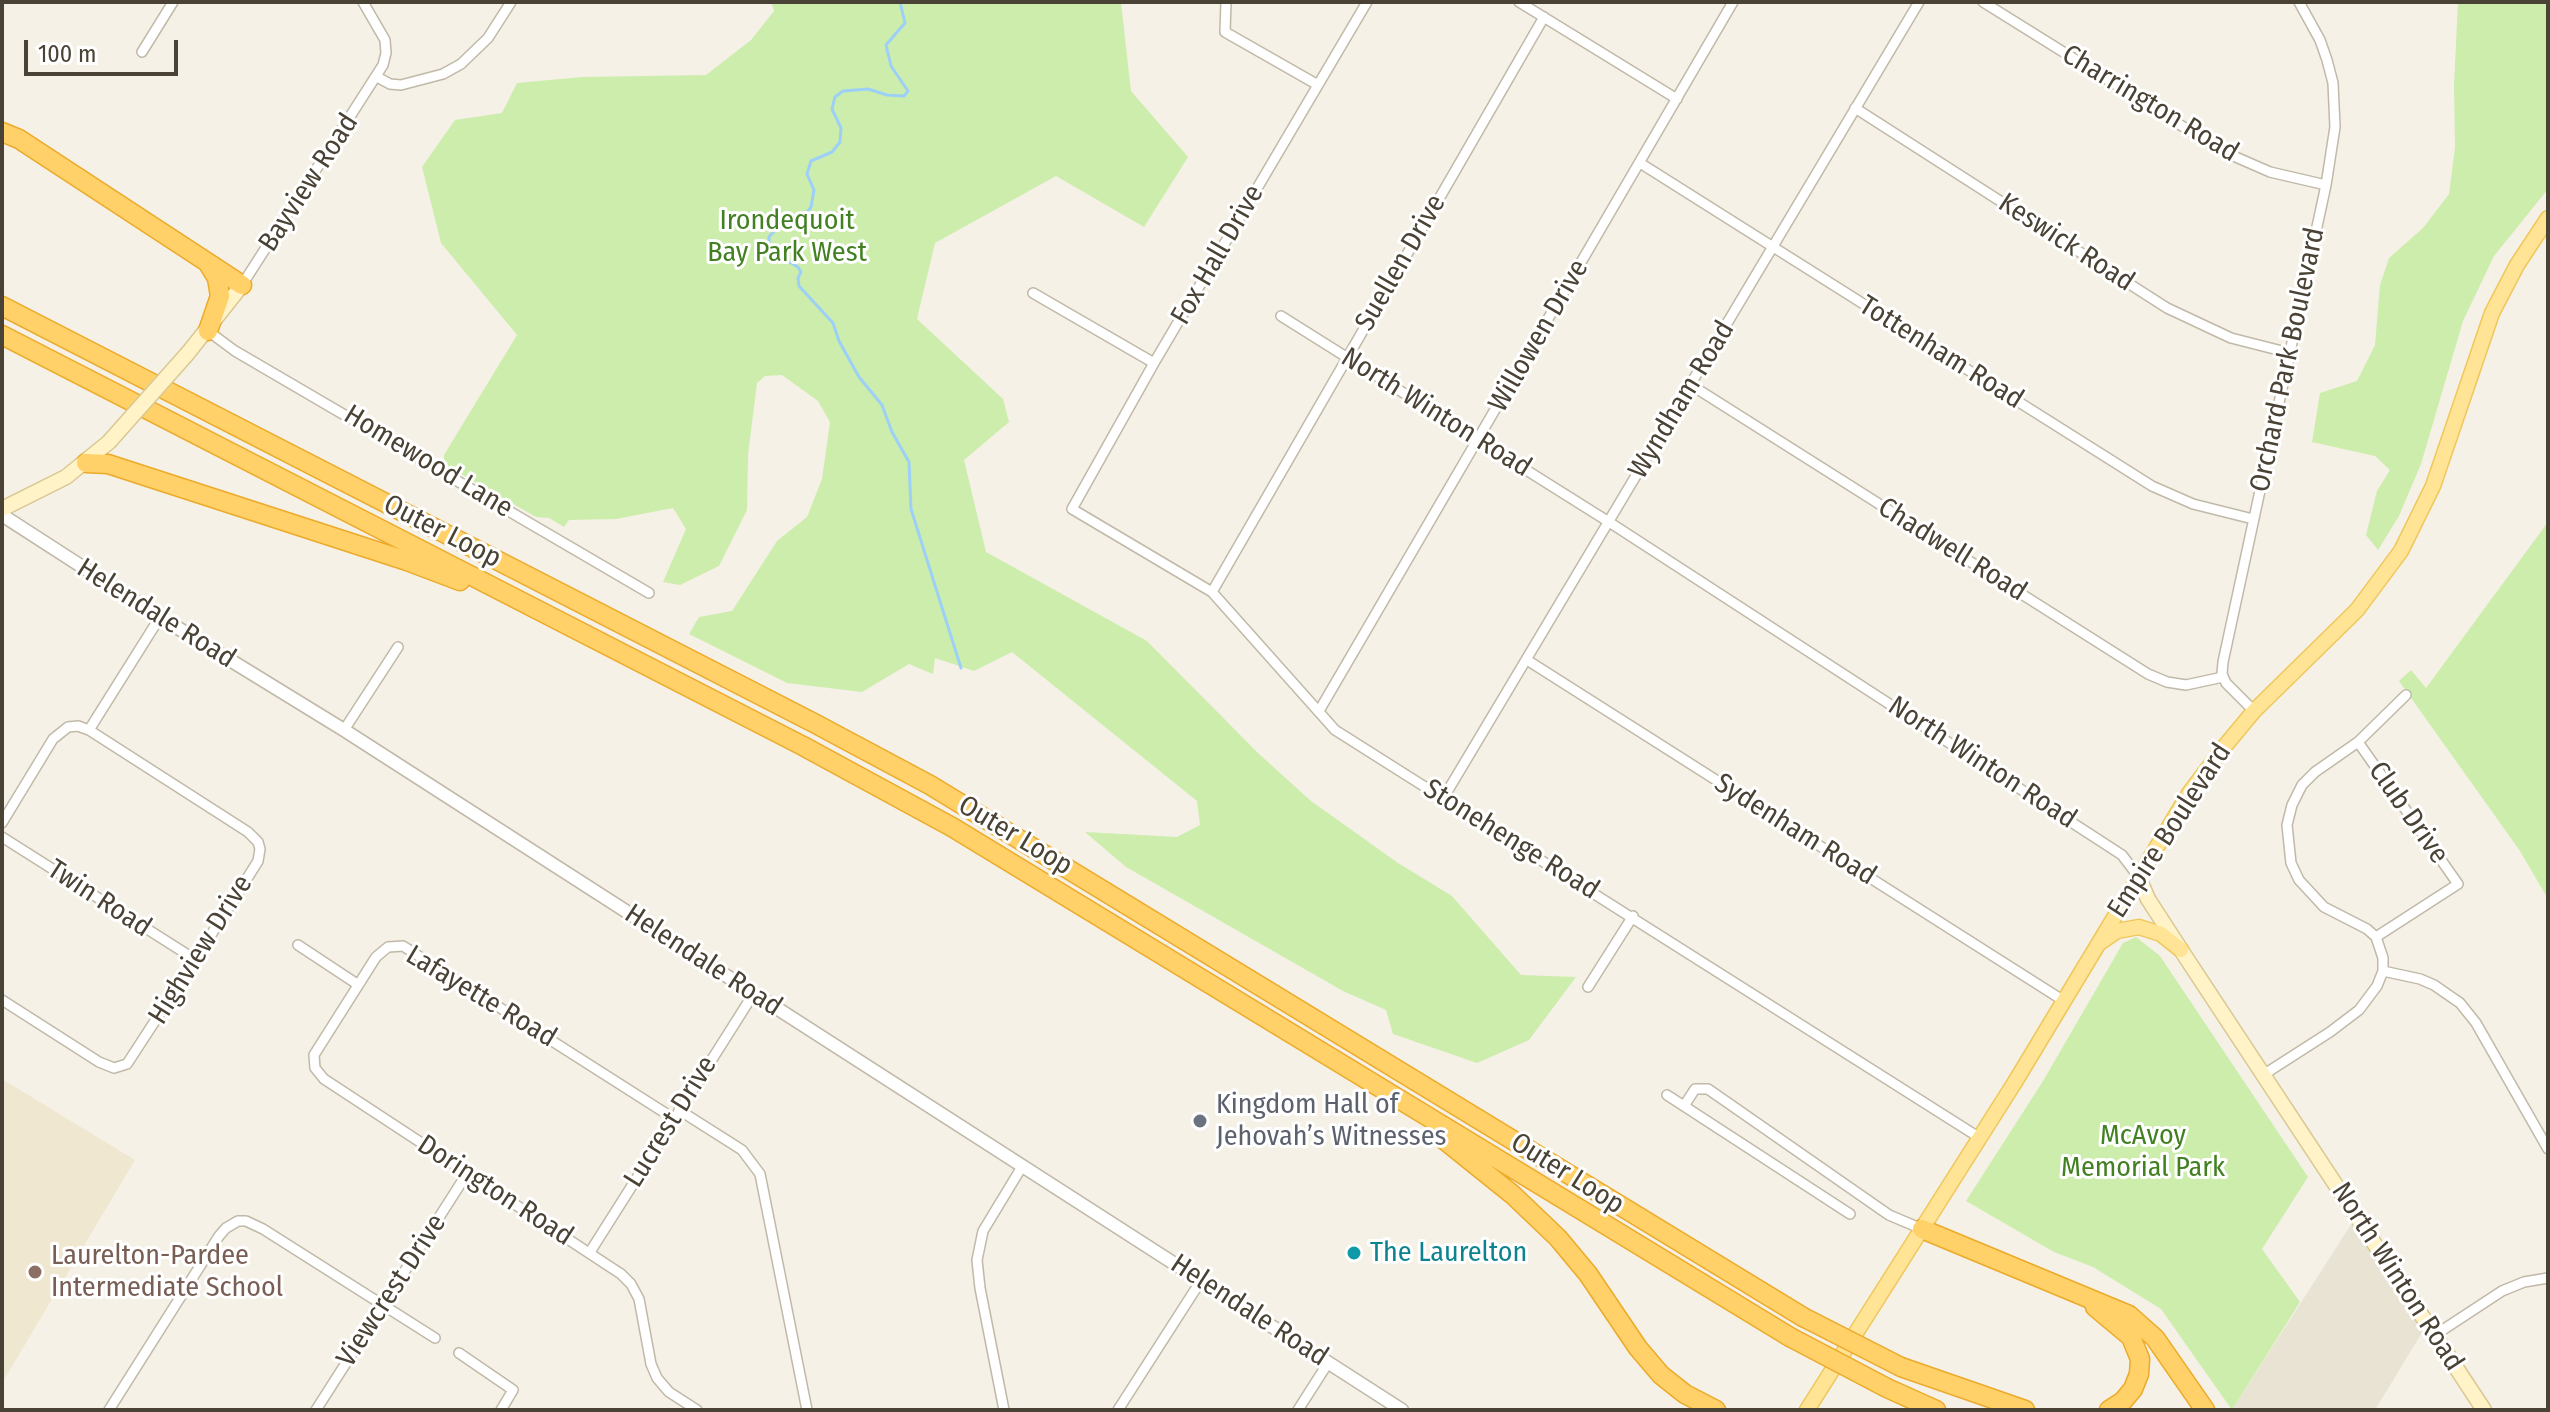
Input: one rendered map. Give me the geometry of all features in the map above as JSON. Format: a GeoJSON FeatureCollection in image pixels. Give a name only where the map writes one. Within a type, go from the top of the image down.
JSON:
{"type":"FeatureCollection","features":[{"type":"Feature","properties":{"kind":"highway"},"geometry":{"type":"LineString","coordinates":[[2,132],[19,139],[242,285]]}},
{"type":"Feature","properties":{"kind":"highway"},"geometry":{"type":"LineString","coordinates":[[204,260],[213,270],[219,287],[218,305],[208,331]]}},
{"type":"Feature","properties":{"kind":"highway","name":"Outer Loop"},"geometry":{"type":"LineString","coordinates":[[2,303],[63,338],[814,723],[938,790],[1803,1317],[1901,1367],[2002,1410]]}},
{"type":"Feature","properties":{"kind":"highway","name":"Outer Loop"},"geometry":{"type":"LineString","coordinates":[[2,335],[803,746],[952,827],[1790,1337],[1936,1410]]}},
{"type":"Feature","properties":{"kind":"highway"},"geometry":{"type":"LineString","coordinates":[[86,463],[108,464],[407,561],[534,611],[611,647]]}},
{"type":"Feature","properties":{"kind":"highway"},"geometry":{"type":"LineString","coordinates":[[1384,1091],[1544,1223],[1588,1274],[1656,1370],[1675,1387],[1716,1410]]}},
{"type":"Feature","properties":{"kind":"highway"},"geometry":{"type":"LineString","coordinates":[[1922,1229],[2116,1308],[2135,1319],[2159,1344],[2205,1410]]}},
{"type":"Feature","properties":{"kind":"highway"},"geometry":{"type":"LineString","coordinates":[[2051,1282],[2110,1318],[2136,1345],[2140,1359],[2137,1379],[2126,1397],[2109,1410]]}},
{"type":"Feature","properties":{"kind":"highway"},"geometry":{"type":"LineString","coordinates":[[1901,1367],[2025,1410]]}},
{"type":"Feature","properties":{"kind":"main road","name":"Empire Boulevard"},"geometry":{"type":"LineString","coordinates":[[1807,1410],[1980,1138],[2201,776],[2254,711],[2357,610],[2381,581],[2410,536],[2437,475],[2492,313],[2517,265],[2548,218]]}},
{"type":"Feature","properties":{"kind":"main road","name":"Bayview Road"},"geometry":{"type":"LineString","coordinates":[[2,509],[46,488],[86,463],[109,442],[208,331],[242,285]]}},
{"type":"Feature","properties":{"kind":"main road","name":"North Winton Road"},"geometry":{"type":"LineString","coordinates":[[2138,876],[2148,899],[2181,950],[2484,1410]]}},
{"type":"Feature","properties":{"kind":"main road"},"geometry":{"type":"LineString","coordinates":[[2095,948],[2117,931],[2139,927],[2157,932],[2181,950]]}},
{"type":"Feature","properties":{"kind":"street"},"geometry":{"type":"LineString","coordinates":[[142,52],[173,2]]}},
{"type":"Feature","properties":{"kind":"street","name":"Bayview Road"},"geometry":{"type":"LineString","coordinates":[[242,285],[386,59],[385,40],[363,2]]}},
{"type":"Feature","properties":{"kind":"street"},"geometry":{"type":"LineString","coordinates":[[377,77],[390,84],[401,85],[443,74],[461,64],[488,38],[511,2]]}},
{"type":"Feature","properties":{"kind":"street"},"geometry":{"type":"LineString","coordinates":[[1226,2],[1225,32],[1318,85]]}},
{"type":"Feature","properties":{"kind":"street","name":"Fox Hall Drive"},"geometry":{"type":"LineString","coordinates":[[1072,509],[1154,363],[1367,2]]}},
{"type":"Feature","properties":{"kind":"street"},"geometry":{"type":"LineString","coordinates":[[1519,2],[1677,99]]}},
{"type":"Feature","properties":{"kind":"street","name":"Willowen Drive"},"geometry":{"type":"LineString","coordinates":[[1319,711],[1733,2]]}},
{"type":"Feature","properties":{"kind":"street","name":"Wyndham Road"},"geometry":{"type":"LineString","coordinates":[[1444,797],[1919,2]]}},
{"type":"Feature","properties":{"kind":"street","name":"Charrington Road"},"geometry":{"type":"LineString","coordinates":[[1983,2],[2222,151],[2270,172],[2326,185]]}},
{"type":"Feature","properties":{"kind":"street","name":"Orchard Park Boulevard"},"geometry":{"type":"LineString","coordinates":[[2223,677],[2223,662],[2326,185],[2335,127],[2333,83],[2320,40],[2299,2]]}},
{"type":"Feature","properties":{"kind":"street","name":"Suellen Drive"},"geometry":{"type":"LineString","coordinates":[[1212,592],[1544,17]]}},
{"type":"Feature","properties":{"kind":"street","name":"Keswick Road"},"geometry":{"type":"LineString","coordinates":[[1855,108],[2179,314],[2231,338],[2290,353]]}},
{"type":"Feature","properties":{"kind":"street","name":"Tottenham Road"},"geometry":{"type":"LineString","coordinates":[[1640,163],[2152,486],[2193,504],[2253,519]]}},
{"type":"Feature","properties":{"kind":"street"},"geometry":{"type":"LineString","coordinates":[[1033,293],[1154,363]]}},
{"type":"Feature","properties":{"kind":"street","name":"North Winton Road"},"geometry":{"type":"LineString","coordinates":[[1281,316],[1609,522],[2122,855],[2138,876]]}},
{"type":"Feature","properties":{"kind":"street","name":"Homewood Lane"},"geometry":{"type":"LineString","coordinates":[[208,331],[235,351],[649,593]]}},
{"type":"Feature","properties":{"kind":"street","name":"Chadwell Road"},"geometry":{"type":"LineString","coordinates":[[1691,385],[2154,677],[2186,685],[2223,677]]}},
{"type":"Feature","properties":{"kind":"street","name":"Stonehenge Road"},"geometry":{"type":"LineString","coordinates":[[1072,509],[1212,592],[1335,730],[1980,1138]]}},
{"type":"Feature","properties":{"kind":"street","name":"Helendale Road"},"geometry":{"type":"LineString","coordinates":[[2,515],[344,730],[1402,1410]]}},
{"type":"Feature","properties":{"kind":"street"},"geometry":{"type":"LineString","coordinates":[[2,823],[53,739],[68,727],[89,730],[160,617]]}},
{"type":"Feature","properties":{"kind":"street"},"geometry":{"type":"LineString","coordinates":[[344,730],[398,647]]}},
{"type":"Feature","properties":{"kind":"street","name":"Sydenham Road"},"geometry":{"type":"LineString","coordinates":[[1527,660],[2064,1001]]}},
{"type":"Feature","properties":{"kind":"street"},"geometry":{"type":"LineString","coordinates":[[2223,677],[2254,711]]}},
{"type":"Feature","properties":{"kind":"street"},"geometry":{"type":"LineString","coordinates":[[2263,1075],[2347,1021],[2369,999],[2383,971],[2383,958],[2376,937],[2367,929],[2324,907],[2299,880],[2291,863],[2287,825],[2302,785],[2358,742],[2406,695]]}},
{"type":"Feature","properties":{"kind":"street","name":"Highview Drive"},"geometry":{"type":"LineString","coordinates":[[2,1000],[99,1062],[121,1067],[132,1059],[258,861],[258,842],[248,832],[89,730]]}},
{"type":"Feature","properties":{"kind":"street","name":"Club Drive"},"geometry":{"type":"LineString","coordinates":[[2358,742],[2458,884],[2376,937]]}},
{"type":"Feature","properties":{"kind":"street","name":"Twin Road"},"geometry":{"type":"LineString","coordinates":[[2,837],[196,960]]}},
{"type":"Feature","properties":{"kind":"street"},"geometry":{"type":"LineString","coordinates":[[1588,987],[1633,916]]}},
{"type":"Feature","properties":{"kind":"street"},"geometry":{"type":"LineString","coordinates":[[298,945],[357,984]]}},
{"type":"Feature","properties":{"kind":"street","name":"Lafayette Road"},"geometry":{"type":"LineString","coordinates":[[357,984],[382,950],[395,946],[409,948],[676,1114],[742,1150],[760,1174],[807,1410]]}},
{"type":"Feature","properties":{"kind":"street"},"geometry":{"type":"LineString","coordinates":[[2383,971],[2420,979],[2460,1003],[2476,1023],[2548,1149]]}},
{"type":"Feature","properties":{"kind":"street","name":"Dorington Road"},"geometry":{"type":"LineString","coordinates":[[357,984],[316,1049],[314,1062],[319,1074],[621,1274],[635,1291],[654,1372],[669,1392],[697,1410]]}},
{"type":"Feature","properties":{"kind":"street","name":"Lucrest Drive"},"geometry":{"type":"LineString","coordinates":[[590,1252],[754,993]]}},
{"type":"Feature","properties":{"kind":"street"},"geometry":{"type":"LineString","coordinates":[[1684,1106],[1695,1089],[1708,1089],[1894,1218],[1922,1229]]}},
{"type":"Feature","properties":{"kind":"street"},"geometry":{"type":"LineString","coordinates":[[1667,1095],[1847,1212],[1856,1193]]}},
{"type":"Feature","properties":{"kind":"street"},"geometry":{"type":"LineString","coordinates":[[1004,1410],[977,1260],[983,1231],[1023,1165]]}},
{"type":"Feature","properties":{"kind":"street","name":"Viewcrest Drive"},"geometry":{"type":"LineString","coordinates":[[316,1410],[468,1172]]}},
{"type":"Feature","properties":{"kind":"street"},"geometry":{"type":"LineString","coordinates":[[109,1410],[219,1236],[238,1221],[246,1221],[263,1229],[435,1338]]}},
{"type":"Feature","properties":{"kind":"street"},"geometry":{"type":"LineString","coordinates":[[2435,1335],[2502,1291],[2524,1282],[2548,1278]]}},
{"type":"Feature","properties":{"kind":"street"},"geometry":{"type":"LineString","coordinates":[[1118,1410],[1202,1279]]}},
{"type":"Feature","properties":{"kind":"street"},"geometry":{"type":"LineString","coordinates":[[459,1353],[513,1390],[501,1410]]}},
{"type":"Feature","properties":{"kind":"street"},"geometry":{"type":"LineString","coordinates":[[1298,1410],[1328,1363]]}},
{"type":"Feature","properties":{"kind":"shaded area","name":"Laurelton-Pardee Intermediate School"},"geometry":{"type":"Polygon","coordinates":[[[2,1079],[135,1160],[2,1383],[2,1079]]]}},
{"type":"Feature","properties":{"kind":"shaded area"},"geometry":{"type":"Polygon","coordinates":[[[2352,1223],[2423,1331],[2375,1410],[2232,1410],[2352,1223]]]}},
{"type":"Feature","properties":{"kind":"green space","name":"Irondequoit Bay Park West"},"geometry":{"type":"Polygon","coordinates":[[[771,2],[1121,2],[1131,91],[1188,157],[1144,227],[1056,176],[935,243],[917,319],[1003,399],[1009,422],[964,460],[986,552],[1147,641],[1259,754],[1311,801],[1398,863],[1452,896],[1521,975],[1576,977],[1529,1040],[1477,1063],[1393,1034],[1386,1010],[1343,991],[1126,867],[1085,832],[1177,837],[1200,825],[1197,801],[1012,652],[974,671],[935,658],[933,674],[909,664],[862,692],[787,683],[689,634],[699,617],[732,611],[777,541],[807,517],[822,479],[830,422],[818,401],[782,375],[765,376],[757,383],[748,455],[747,510],[719,566],[680,585],[663,582],[686,529],[673,508],[616,519],[569,520],[564,527],[549,518],[536,517],[444,464],[444,455],[517,335],[441,243],[422,167],[455,120],[502,113],[517,83],[582,77],[706,75],[751,40],[774,11],[771,2]]]}},
{"type":"Feature","properties":{"kind":"green space"},"geometry":{"type":"Polygon","coordinates":[[[2458,2],[2548,2],[2548,189],[2494,256],[2463,321],[2421,464],[2399,516],[2378,550],[2366,535],[2377,491],[2390,470],[2375,456],[2312,442],[2320,393],[2357,381],[2375,345],[2380,285],[2389,258],[2423,228],[2449,194],[2455,147],[2458,2]]]}},
{"type":"Feature","properties":{"kind":"green space"},"geometry":{"type":"Polygon","coordinates":[[[2548,522],[2548,899],[2520,851],[2399,681],[2411,670],[2426,688],[2548,522]]]}},
{"type":"Feature","properties":{"kind":"green space","name":"McAvoy Memorial Park"},"geometry":{"type":"Polygon","coordinates":[[[2136,937],[2160,956],[2308,1177],[2262,1249],[2300,1302],[2232,1410],[2161,1309],[2093,1267],[2054,1252],[1966,1201],[2043,1081],[2123,943],[2136,937]]]}},
{"type":"Feature","properties":{"kind":"waterway"},"geometry":{"type":"LineString","coordinates":[[900,2],[905,23],[886,45],[891,66],[908,91],[904,96],[868,89],[843,91],[835,97],[832,109],[841,128],[840,142],[832,152],[811,161],[807,174],[814,190],[811,207],[798,224],[777,228],[769,237],[769,244],[772,252],[798,267],[801,272],[799,286],[833,323],[839,341],[859,377],[882,405],[892,432],[909,462],[911,509],[961,668]]}},
{"type":"Feature","properties":{"kind":"place","name":"Kingdom Hall of Jehovah’s Witnesses"},"geometry":{"type":"Point","coordinates":[1200,1121]}},
{"type":"Feature","properties":{"kind":"place","name":"The Laurelton"},"geometry":{"type":"Point","coordinates":[1354,1253]}},
{"type":"Feature","properties":{"kind":"place","name":"Laurelton-Pardee Intermediate School"},"geometry":{"type":"Point","coordinates":[35,1272]}}]}
